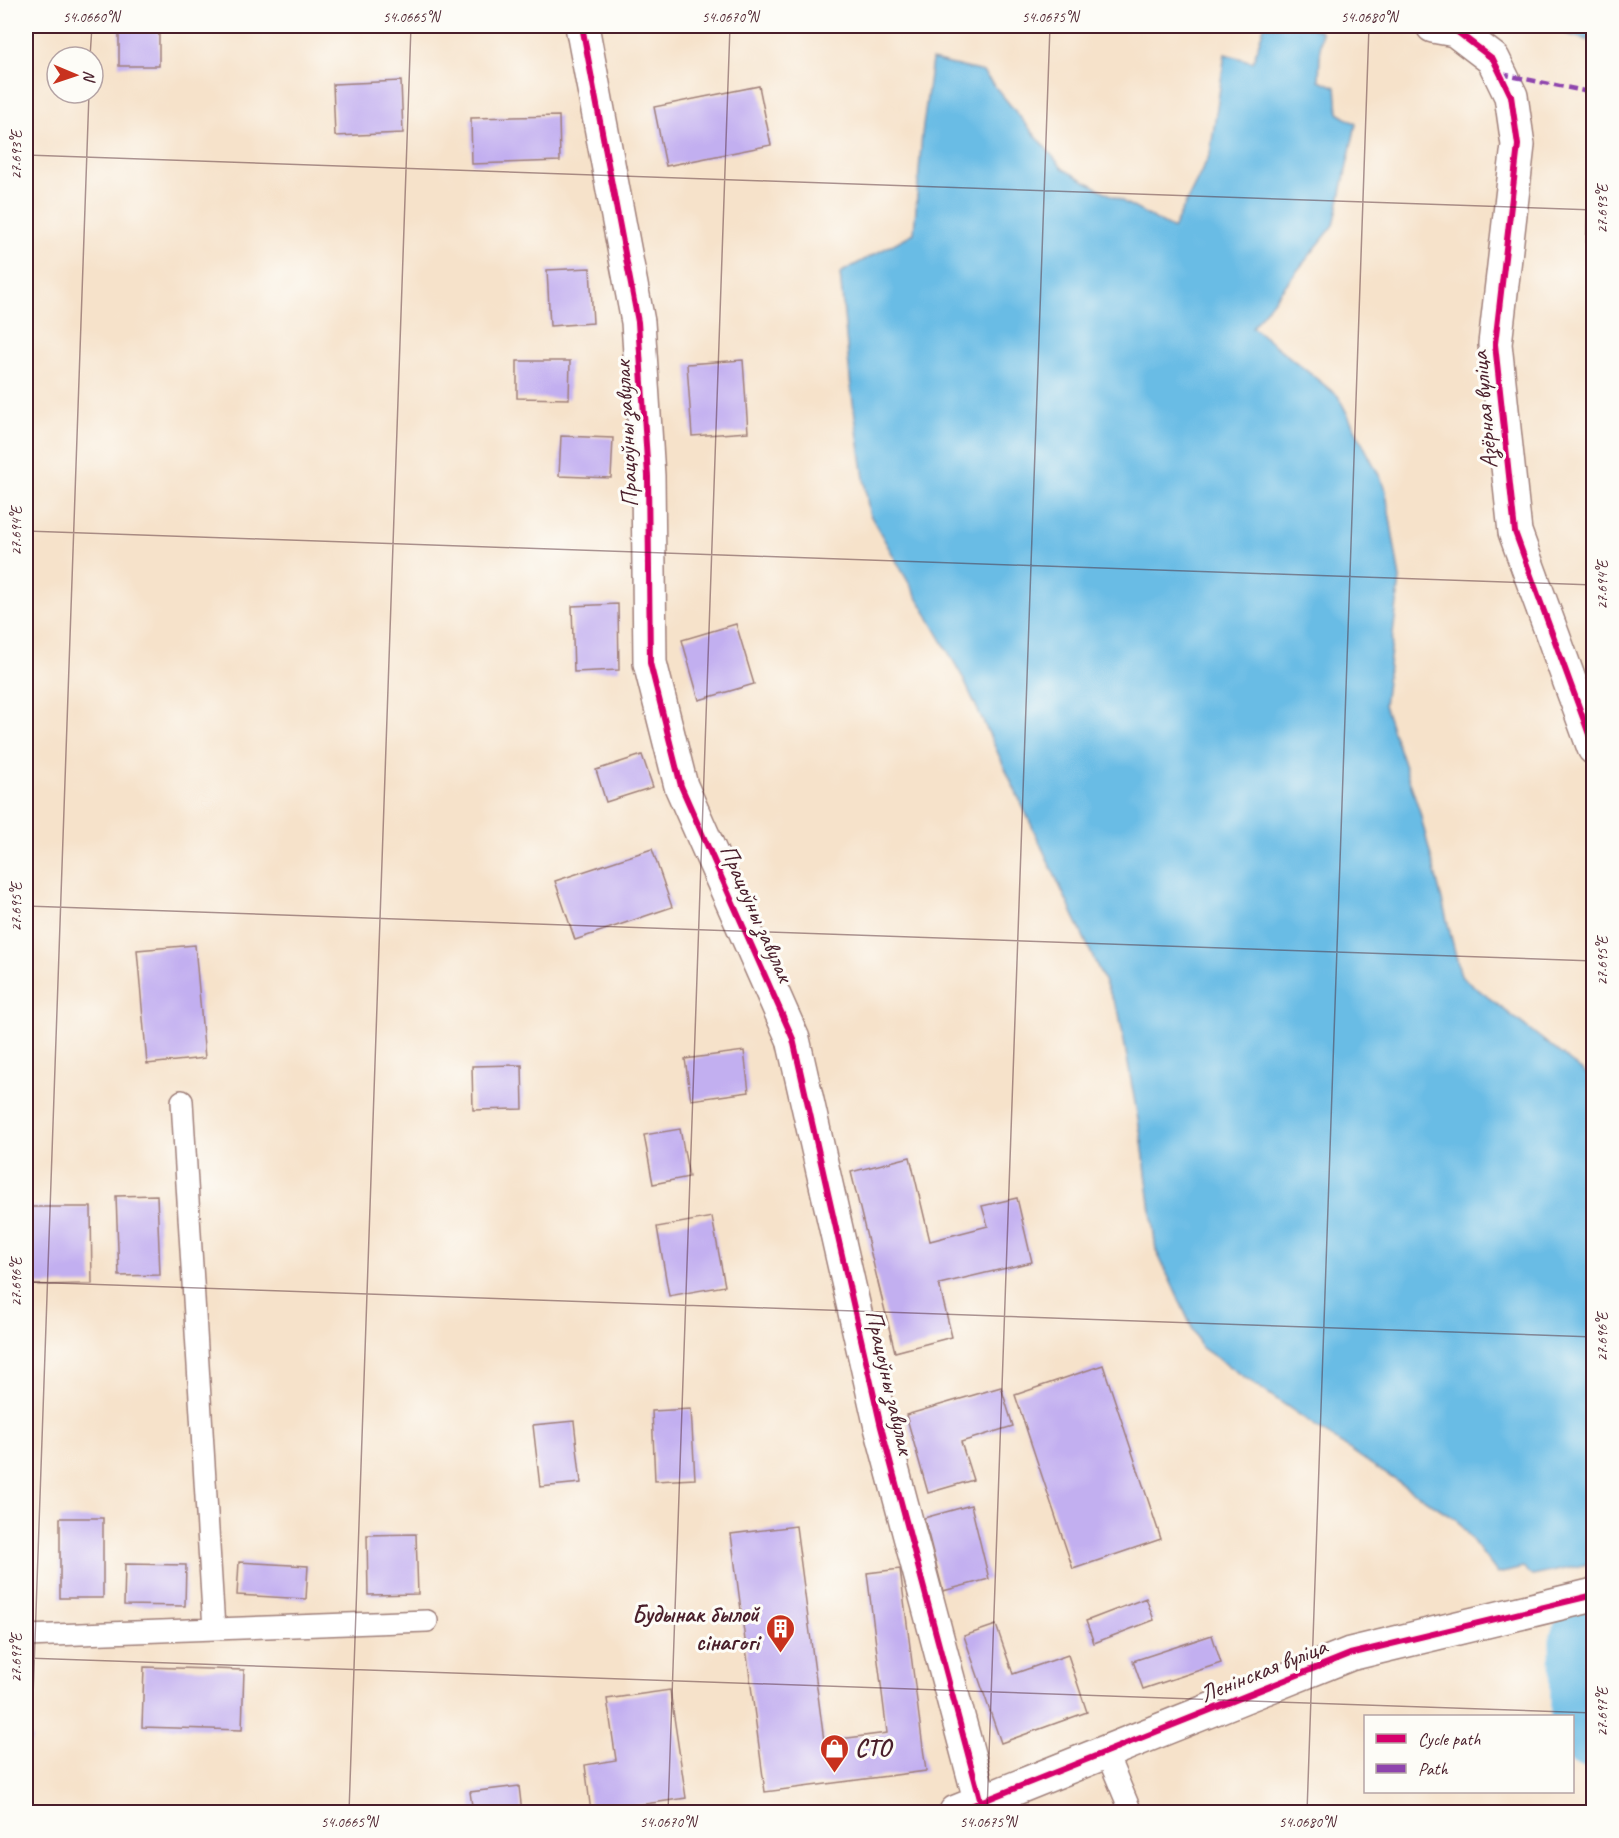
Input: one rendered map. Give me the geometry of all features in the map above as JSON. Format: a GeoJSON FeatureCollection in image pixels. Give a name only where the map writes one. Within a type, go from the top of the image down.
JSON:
{"type":"FeatureCollection","features":[{"type":"Feature","properties":{"kind":"street","name":"Працоўны завулак"},"geometry":{"type":"LineString","coordinates":[[582,26],[638,322],[648,476],[650,663],[681,786],[794,1039],[881,1427],[975,1809]]}},
{"type":"Feature","properties":{"kind":"street","name":"Азёрная вуліца"},"geometry":{"type":"LineString","coordinates":[[1433,26],[1455,30],[1493,59],[1511,96],[1518,145],[1495,344],[1515,532],[1593,748]]}},
{"type":"Feature","properties":{"kind":"street","name":"Ленінская вуліца"},"geometry":{"type":"LineString","coordinates":[[975,1809],[1106,1752],[1350,1654],[1593,1595]]}},
{"type":"Feature","properties":{"kind":"lane"},"geometry":{"type":"LineString","coordinates":[[182,1101],[214,1629]]}},
{"type":"Feature","properties":{"kind":"lane"},"geometry":{"type":"LineString","coordinates":[[26,1636],[427,1621]]}},
{"type":"Feature","properties":{"kind":"lane"},"geometry":{"type":"LineString","coordinates":[[1106,1752],[1131,1812]]}},
{"type":"Feature","properties":{"kind":"water"},"geometry":{"type":"Polygon","coordinates":[[[1264,26],[1304,26],[1321,31],[1319,80],[1336,87],[1338,113],[1356,124],[1334,225],[1252,327],[1338,396],[1385,487],[1400,579],[1384,705],[1419,809],[1461,976],[1593,1079],[1593,1563],[1533,1576],[1523,1568],[1498,1574],[1456,1519],[1375,1467],[1201,1347],[1156,1250],[1142,1142],[1119,1013],[962,676],[869,513],[851,388],[840,273],[914,233],[922,134],[932,60],[983,72],[1063,169],[1173,229],[1210,154],[1225,54],[1253,62],[1264,26]]]}},
{"type":"Feature","properties":{"kind":"water"},"geometry":{"type":"Polygon","coordinates":[[[1540,26],[1593,26],[1593,41],[1587,40],[1540,26]]]}},
{"type":"Feature","properties":{"kind":"building"},"geometry":{"type":"Polygon","coordinates":[[[119,26],[159,26],[159,66],[119,66],[119,26]]]}},
{"type":"Feature","properties":{"kind":"building"},"geometry":{"type":"Polygon","coordinates":[[[401,81],[403,133],[335,136],[333,84],[401,81]]]}},
{"type":"Feature","properties":{"kind":"building"},"geometry":{"type":"Polygon","coordinates":[[[759,86],[771,145],[666,166],[654,107],[759,86]]]}},
{"type":"Feature","properties":{"kind":"building"},"geometry":{"type":"Polygon","coordinates":[[[559,116],[560,161],[472,164],[471,118],[559,116]]]}},
{"type":"Feature","properties":{"kind":"building"},"geometry":{"type":"Polygon","coordinates":[[[1590,142],[1594,142],[1594,254],[1586,254],[1590,142]]]}},
{"type":"Feature","properties":{"kind":"building"},"geometry":{"type":"Polygon","coordinates":[[[590,268],[593,323],[550,326],[547,270],[590,268]]]}},
{"type":"Feature","properties":{"kind":"building"},"geometry":{"type":"Polygon","coordinates":[[[743,360],[748,432],[692,436],[687,364],[743,360]]]}},
{"type":"Feature","properties":{"kind":"building"},"geometry":{"type":"Polygon","coordinates":[[[517,361],[570,361],[569,399],[517,398],[517,361]]]}},
{"type":"Feature","properties":{"kind":"building"},"geometry":{"type":"Polygon","coordinates":[[[561,436],[613,438],[611,478],[559,476],[561,436]]]}},
{"type":"Feature","properties":{"kind":"building"},"geometry":{"type":"Polygon","coordinates":[[[618,604],[619,670],[574,672],[572,606],[618,604]]]}},
{"type":"Feature","properties":{"kind":"building"},"geometry":{"type":"Polygon","coordinates":[[[736,624],[754,684],[699,700],[682,640],[736,624]]]}},
{"type":"Feature","properties":{"kind":"building"},"geometry":{"type":"Polygon","coordinates":[[[642,755],[653,787],[606,802],[596,770],[642,755]]]}},
{"type":"Feature","properties":{"kind":"building"},"geometry":{"type":"Polygon","coordinates":[[[652,849],[672,907],[575,940],[555,881],[652,849]]]}},
{"type":"Feature","properties":{"kind":"building"},"geometry":{"type":"Polygon","coordinates":[[[195,945],[205,1058],[147,1064],[137,950],[195,945]]]}},
{"type":"Feature","properties":{"kind":"building"},"geometry":{"type":"Polygon","coordinates":[[[744,1051],[749,1092],[691,1100],[685,1059],[744,1051]]]}},
{"type":"Feature","properties":{"kind":"building"},"geometry":{"type":"Polygon","coordinates":[[[522,1065],[523,1109],[473,1110],[472,1066],[522,1065]]]}},
{"type":"Feature","properties":{"kind":"building"},"geometry":{"type":"Polygon","coordinates":[[[680,1129],[689,1177],[653,1184],[644,1135],[680,1129]]]}},
{"type":"Feature","properties":{"kind":"building"},"geometry":{"type":"Polygon","coordinates":[[[910,1157],[930,1241],[988,1226],[982,1206],[1017,1198],[1032,1262],[939,1284],[952,1337],[895,1352],[851,1172],[910,1157]]]}},
{"type":"Feature","properties":{"kind":"building"},"geometry":{"type":"Polygon","coordinates":[[[157,1195],[160,1275],[119,1276],[116,1196],[157,1195]]]}},
{"type":"Feature","properties":{"kind":"building"},"geometry":{"type":"Polygon","coordinates":[[[26,1207],[91,1207],[92,1284],[27,1285],[26,1207]]]}},
{"type":"Feature","properties":{"kind":"building"},"geometry":{"type":"Polygon","coordinates":[[[712,1217],[725,1286],[669,1296],[657,1227],[712,1217]]]}},
{"type":"Feature","properties":{"kind":"building"},"geometry":{"type":"Polygon","coordinates":[[[1103,1365],[1161,1539],[1073,1569],[1015,1395],[1103,1365]]]}},
{"type":"Feature","properties":{"kind":"building"},"geometry":{"type":"Polygon","coordinates":[[[1001,1387],[1013,1426],[961,1442],[973,1480],[928,1493],[906,1415],[1001,1387]]]}},
{"type":"Feature","properties":{"kind":"building"},"geometry":{"type":"Polygon","coordinates":[[[691,1409],[695,1479],[655,1481],[652,1411],[691,1409]]]}},
{"type":"Feature","properties":{"kind":"building"},"geometry":{"type":"Polygon","coordinates":[[[574,1421],[581,1483],[540,1487],[533,1425],[574,1421]]]}},
{"type":"Feature","properties":{"kind":"building"},"geometry":{"type":"Polygon","coordinates":[[[971,1505],[989,1579],[943,1591],[924,1518],[971,1505]]]}},
{"type":"Feature","properties":{"kind":"building"},"geometry":{"type":"Polygon","coordinates":[[[60,1518],[103,1518],[103,1598],[60,1598],[60,1518]]]}},
{"type":"Feature","properties":{"kind":"building","name":"Будынак былой сінагогі"},"geometry":{"type":"Polygon","coordinates":[[[796,1526],[824,1741],[887,1733],[867,1573],[900,1569],[926,1771],[765,1792],[731,1534],[796,1526]]]}},
{"type":"Feature","properties":{"kind":"building"},"geometry":{"type":"Polygon","coordinates":[[[416,1534],[418,1594],[368,1595],[367,1535],[416,1534]]]}},
{"type":"Feature","properties":{"kind":"building"},"geometry":{"type":"Polygon","coordinates":[[[239,1562],[308,1566],[306,1599],[237,1595],[239,1562]]]}},
{"type":"Feature","properties":{"kind":"building"},"geometry":{"type":"Polygon","coordinates":[[[125,1564],[186,1565],[185,1606],[124,1605],[125,1564]]]}},
{"type":"Feature","properties":{"kind":"building"},"geometry":{"type":"Polygon","coordinates":[[[1146,1598],[1154,1620],[1094,1643],[1086,1621],[1146,1598]]]}},
{"type":"Feature","properties":{"kind":"building"},"geometry":{"type":"Polygon","coordinates":[[[996,1625],[1013,1674],[1068,1655],[1087,1712],[1001,1743],[964,1636],[996,1625]]]}},
{"type":"Feature","properties":{"kind":"building"},"geometry":{"type":"Polygon","coordinates":[[[1212,1635],[1221,1663],[1143,1689],[1133,1661],[1212,1635]]]}},
{"type":"Feature","properties":{"kind":"building"},"geometry":{"type":"Polygon","coordinates":[[[144,1667],[244,1670],[242,1730],[142,1727],[144,1667]]]}},
{"type":"Feature","properties":{"kind":"building"},"geometry":{"type":"Polygon","coordinates":[[[670,1690],[686,1798],[591,1812],[585,1765],[616,1760],[607,1699],[670,1690]]]}},
{"type":"Feature","properties":{"kind":"building"},"geometry":{"type":"Polygon","coordinates":[[[26,1736],[32,1738],[26,1756],[26,1736]]]}},
{"type":"Feature","properties":{"kind":"building"},"geometry":{"type":"Polygon","coordinates":[[[519,1786],[522,1812],[473,1812],[470,1792],[519,1786]]]}},
{"type":"Feature","properties":{"kind":"waterway"},"geometry":{"type":"LineString","coordinates":[[1584,1642],[1585,1718],[1594,1736]]}},
{"type":"Feature","properties":{"kind":"marked path"},"geometry":{"type":"LineString","coordinates":[[1501,74],[1594,93]]}},
{"type":"Feature","properties":{"kind":"cycle path"},"geometry":{"type":"LineString","coordinates":[[582,26],[638,322],[648,476],[650,663],[681,786],[793,1039],[881,1427],[981,1803],[986,1812]]}},
{"type":"Feature","properties":{"kind":"cycle path"},"geometry":{"type":"LineString","coordinates":[[1433,26],[1455,30],[1493,59],[1511,96],[1518,145],[1495,344],[1515,532],[1594,748]]}},
{"type":"Feature","properties":{"kind":"cycle path"},"geometry":{"type":"LineString","coordinates":[[956,1812],[1350,1654],[1594,1595]]}},
{"type":"Feature","properties":{"kind":"place","name":"Будынак былой сінагогі"},"geometry":{"type":"Point","coordinates":[780,1654]}},
{"type":"Feature","properties":{"kind":"place","name":"СТО"},"geometry":{"type":"Point","coordinates":[834,1774]}}]}
